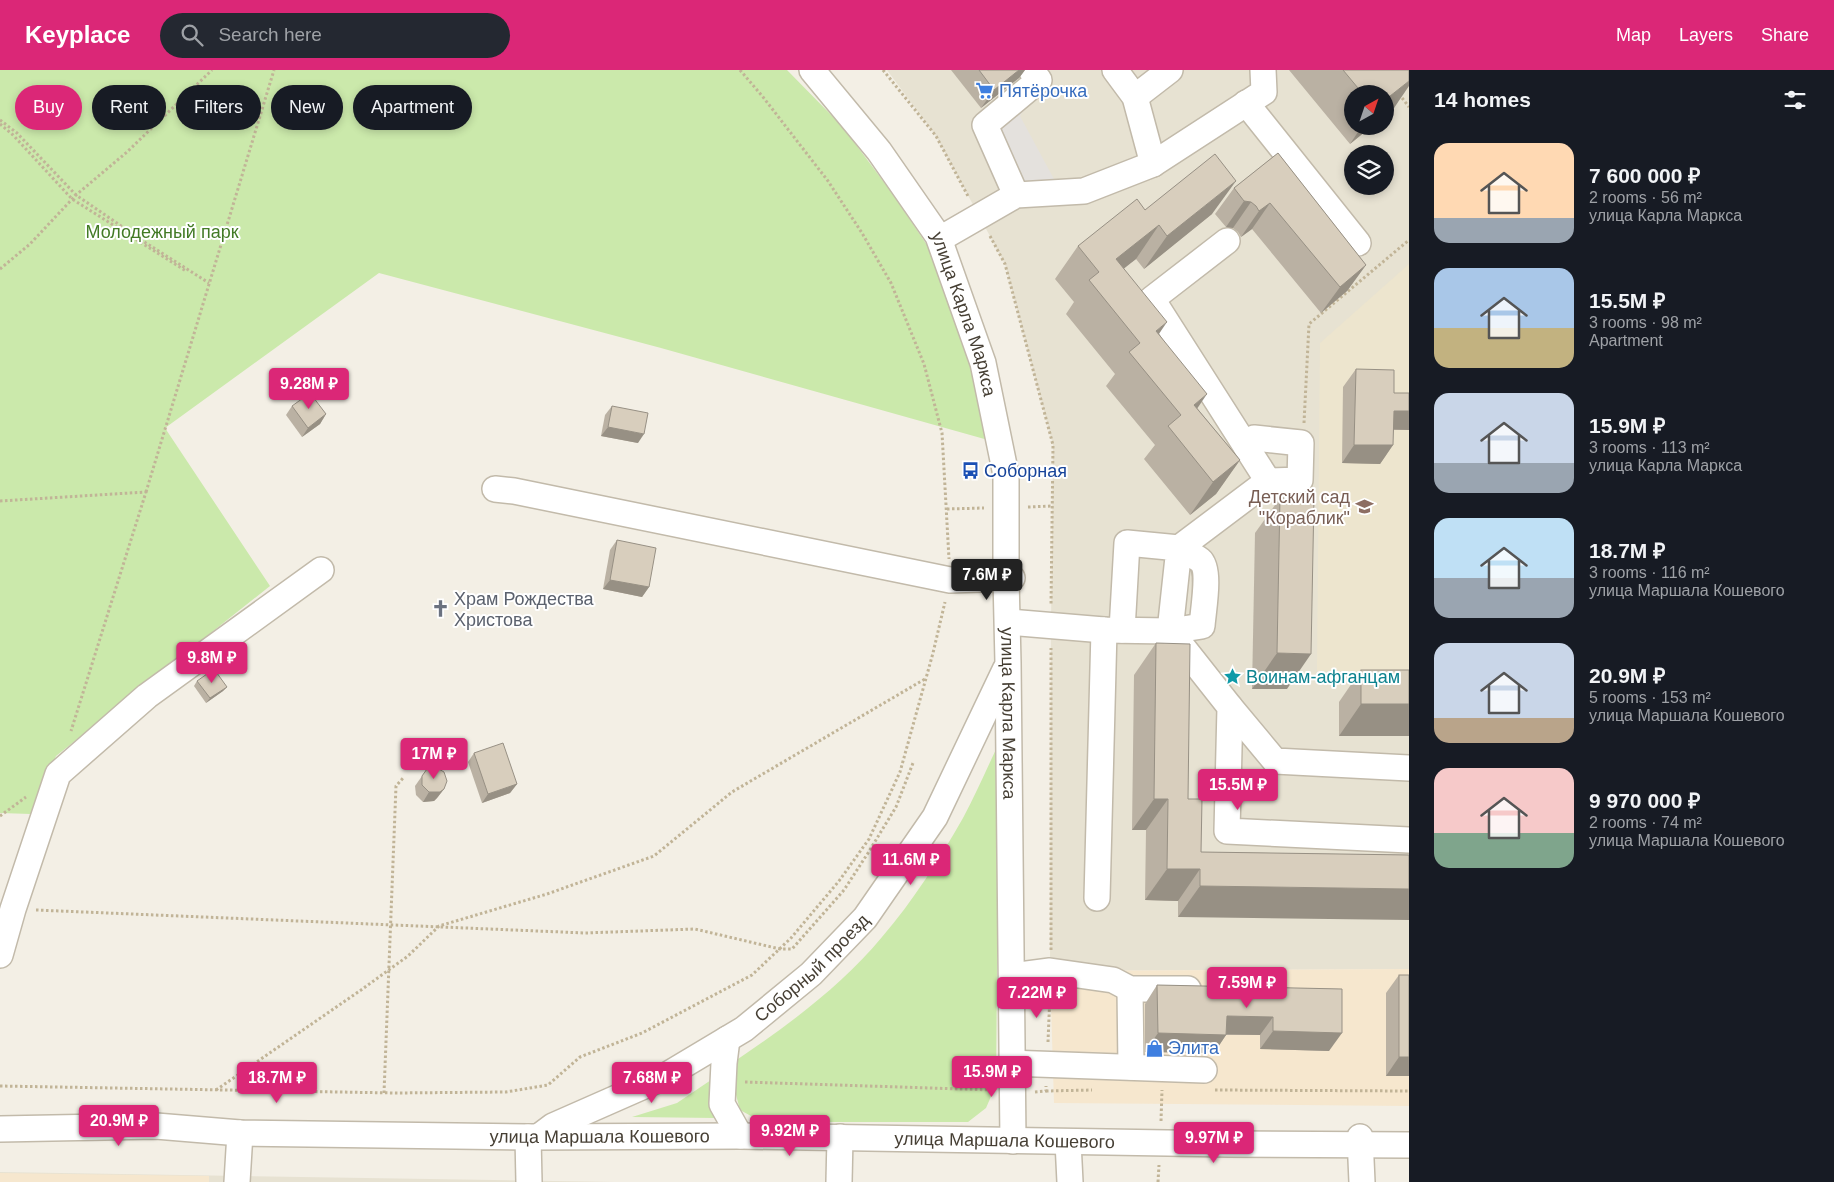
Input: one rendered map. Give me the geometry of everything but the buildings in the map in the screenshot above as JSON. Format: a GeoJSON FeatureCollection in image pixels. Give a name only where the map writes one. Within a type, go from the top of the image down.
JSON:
{"type":"FeatureCollection","features":[{"type":"Feature","properties":{"kind":"street","name":"улица Карла Маркса"},"geometry":{"type":"LineString","coordinates":[[812,70],[879,151],[938,236],[984,363],[1006,474],[1011,659],[1015,1137]]}},
{"type":"Feature","properties":{"kind":"street"},"geometry":{"type":"LineString","coordinates":[[495,489],[514,491],[950,580],[1009,578],[1012,472],[989,360],[945,236],[883,142],[823,70]]}},
{"type":"Feature","properties":{"kind":"street"},"geometry":{"type":"LineString","coordinates":[[1016,195],[985,125],[1039,80],[1031,70]]}},
{"type":"Feature","properties":{"kind":"street"},"geometry":{"type":"LineString","coordinates":[[1115,70],[1135,98],[1153,164]]}},
{"type":"Feature","properties":{"kind":"street"},"geometry":{"type":"LineString","coordinates":[[1135,98],[1170,70]]}},
{"type":"Feature","properties":{"kind":"street"},"geometry":{"type":"LineString","coordinates":[[945,236],[1016,195],[1084,191],[1153,164],[1264,92],[1263,70]]}},
{"type":"Feature","properties":{"kind":"street"},"geometry":{"type":"LineString","coordinates":[[1246,103],[1358,243]]}},
{"type":"Feature","properties":{"kind":"street"},"geometry":{"type":"LineString","coordinates":[[1227,241],[1152,299],[1268,480]]}},
{"type":"Feature","properties":{"kind":"street"},"geometry":{"type":"LineString","coordinates":[[1246,446],[1254,438],[1301,443],[1300,480],[1268,480],[1179,548],[1170,632],[1276,761],[1409,768]]}},
{"type":"Feature","properties":{"kind":"street"},"geometry":{"type":"LineString","coordinates":[[1097,898],[1113,630],[1127,543],[1179,548],[1201,560],[1204,565],[1206,575],[1197,665]]}},
{"type":"Feature","properties":{"kind":"street"},"geometry":{"type":"LineString","coordinates":[[0,955],[13,908],[58,774],[147,696],[321,570]]}},
{"type":"Feature","properties":{"kind":"street"},"geometry":{"type":"LineString","coordinates":[[1010,622],[1113,630],[1170,632],[1202,626]]}},
{"type":"Feature","properties":{"kind":"street","name":"Соборный проезд"},"geometry":{"type":"LineString","coordinates":[[540,1133],[662,1078],[744,1029],[810,974],[865,918],[935,817],[1011,659]]}},
{"type":"Feature","properties":{"kind":"street"},"geometry":{"type":"LineString","coordinates":[[1230,706],[1227,831],[1409,840]]}},
{"type":"Feature","properties":{"kind":"street"},"geometry":{"type":"LineString","coordinates":[[1014,976],[1050,971],[1113,980],[1130,989],[1207,990]]}},
{"type":"Feature","properties":{"kind":"street"},"geometry":{"type":"LineString","coordinates":[[1130,989],[1131,1067]]}},
{"type":"Feature","properties":{"kind":"street"},"geometry":{"type":"LineString","coordinates":[[727,1039],[722,1104],[738,1132],[1015,1137],[1160,1135],[1360,1141],[1409,1137]]}},
{"type":"Feature","properties":{"kind":"street"},"geometry":{"type":"LineString","coordinates":[[1015,1063],[1131,1067],[1208,1080]]}},
{"type":"Feature","properties":{"kind":"street"},"geometry":{"type":"LineString","coordinates":[[0,1122],[540,1133],[529,1182]]}},
{"type":"Feature","properties":{"kind":"street","name":"улица Маршала Кошевого"},"geometry":{"type":"LineString","coordinates":[[0,1129],[156,1126],[240,1133],[738,1132],[840,1138],[1015,1137],[1068,1142],[1360,1141],[1409,1144]]}},
{"type":"Feature","properties":{"kind":"street"},"geometry":{"type":"LineString","coordinates":[[238,1182],[240,1133]]}},
{"type":"Feature","properties":{"kind":"street"},"geometry":{"type":"LineString","coordinates":[[839,1182],[840,1138]]}},
{"type":"Feature","properties":{"kind":"street"},"geometry":{"type":"LineString","coordinates":[[1360,1141],[1362,1182]]}},
{"type":"Feature","properties":{"kind":"street"},"geometry":{"type":"LineString","coordinates":[[1068,1142],[1070,1182]]}},
{"type":"Feature","properties":{"kind":"path"},"geometry":{"type":"LineString","coordinates":[[0,269],[30,244],[72,198],[127,152],[212,70]]}},
{"type":"Feature","properties":{"kind":"path"},"geometry":{"type":"LineString","coordinates":[[69,736],[146,492],[274,70]]}},
{"type":"Feature","properties":{"kind":"path"},"geometry":{"type":"LineString","coordinates":[[0,1086],[384,1093],[506,1092],[548,1085],[580,1057],[642,1033],[752,975],[780,949],[839,881],[869,839],[900,772],[950,580],[942,433],[924,364],[891,283],[862,233],[828,182],[740,70]]}},
{"type":"Feature","properties":{"kind":"path"},"geometry":{"type":"LineString","coordinates":[[1398,92],[1409,107]]}},
{"type":"Feature","properties":{"kind":"path"},"geometry":{"type":"LineString","coordinates":[[0,120],[17,133],[76,195],[208,284]]}},
{"type":"Feature","properties":{"kind":"path"},"geometry":{"type":"LineString","coordinates":[[0,124],[13,135],[72,198],[141,244],[208,284]]}},
{"type":"Feature","properties":{"kind":"path"},"geometry":{"type":"LineString","coordinates":[[1301,443],[1304,432],[1309,324],[1409,240]]}},
{"type":"Feature","properties":{"kind":"path"},"geometry":{"type":"LineString","coordinates":[[0,501],[146,492]]}},
{"type":"Feature","properties":{"kind":"path"},"geometry":{"type":"LineString","coordinates":[[215,1090],[389,970],[408,956],[439,926],[547,894],[654,856],[732,792],[925,679]]}},
{"type":"Feature","properties":{"kind":"path"},"geometry":{"type":"LineString","coordinates":[[13,908],[585,932],[695,929],[780,949],[792,949],[844,890],[896,807],[913,763]]}},
{"type":"Feature","properties":{"kind":"path"},"geometry":{"type":"LineString","coordinates":[[384,1093],[396,786],[404,777]]}},
{"type":"Feature","properties":{"kind":"path"},"geometry":{"type":"LineString","coordinates":[[0,816],[29,795]]}},
{"type":"Feature","properties":{"kind":"path"},"geometry":{"type":"LineString","coordinates":[[1208,1080],[1409,1091]]}},
{"type":"Feature","properties":{"kind":"path"},"geometry":{"type":"LineString","coordinates":[[1046,1091],[1094,1090]]}},
{"type":"Feature","properties":{"kind":"path"},"geometry":{"type":"LineString","coordinates":[[1152,1090],[1162,1090],[1160,1135]]}},
{"type":"Feature","properties":{"kind":"shaded area"},"geometry":{"type":"Polygon","coordinates":[[[887,70],[1409,70],[1409,969],[1050,971],[1053,445],[1005,264],[936,136],[887,70]]]}},
{"type":"Feature","properties":{"kind":"shaded area"},"geometry":{"type":"Polygon","coordinates":[[[1031,98],[1020,116],[1055,181],[1011,203],[976,124],[1031,98]]]}},
{"type":"Feature","properties":{"kind":"shaded area","name":"Детский сад \"Кораблик\""},"geometry":{"type":"Polygon","coordinates":[[[1409,264],[1409,673],[1317,671],[1320,343],[1409,264]]]}},
{"type":"Feature","properties":{"kind":"shaded area"},"geometry":{"type":"Polygon","coordinates":[[[1409,969],[1409,1106],[1054,1103],[1050,971],[1409,969]]]}},
{"type":"Feature","properties":{"kind":"shaded area"},"geometry":{"type":"Polygon","coordinates":[[[0,1172],[615,1182],[0,1182],[0,1172]]]}},
{"type":"Feature","properties":{"kind":"shaded area"},"geometry":{"type":"Polygon","coordinates":[[[0,1173],[209,1176],[209,1182],[0,1182],[0,1173]]]}},
{"type":"Feature","properties":{"kind":"green space","name":"Молодежный парк"},"geometry":{"type":"Polygon","coordinates":[[[0,70],[787,70],[842,126],[892,193],[927,245],[959,311],[988,440],[661,348],[379,273],[165,428],[270,586],[56,756],[31,814],[0,813],[0,70]]]}},
{"type":"Feature","properties":{"kind":"green space"},"geometry":{"type":"Polygon","coordinates":[[[999,743],[996,1085],[986,1108],[968,1122],[762,1122],[740,1110],[734,1087],[738,1059],[815,1003],[866,955],[893,923],[925,880],[954,834],[999,743]]]}},
{"type":"Feature","properties":{"kind":"green space"},"geometry":{"type":"Polygon","coordinates":[[[711,1080],[710,1102],[716,1118],[632,1117],[677,1103],[711,1080]]]}},
{"type":"Feature","properties":{"kind":"place","name":"Пятёрочка"},"geometry":{"type":"Point","coordinates":[985,91]}},
{"type":"Feature","properties":{"kind":"place","name":"Соборная"},"geometry":{"type":"Point","coordinates":[970,471]}},
{"type":"Feature","properties":{"kind":"place","name":"Детский сад \"Кораблик\""},"geometry":{"type":"Point","coordinates":[1364,507]}},
{"type":"Feature","properties":{"kind":"place","name":"Храм Рождества Христова"},"geometry":{"type":"Point","coordinates":[440,609]}},
{"type":"Feature","properties":{"kind":"place","name":"Воинам-афганцам"},"geometry":{"type":"Point","coordinates":[1232,677]}},
{"type":"Feature","properties":{"kind":"place","name":"Элита"},"geometry":{"type":"Point","coordinates":[1154,1048]}}]}
